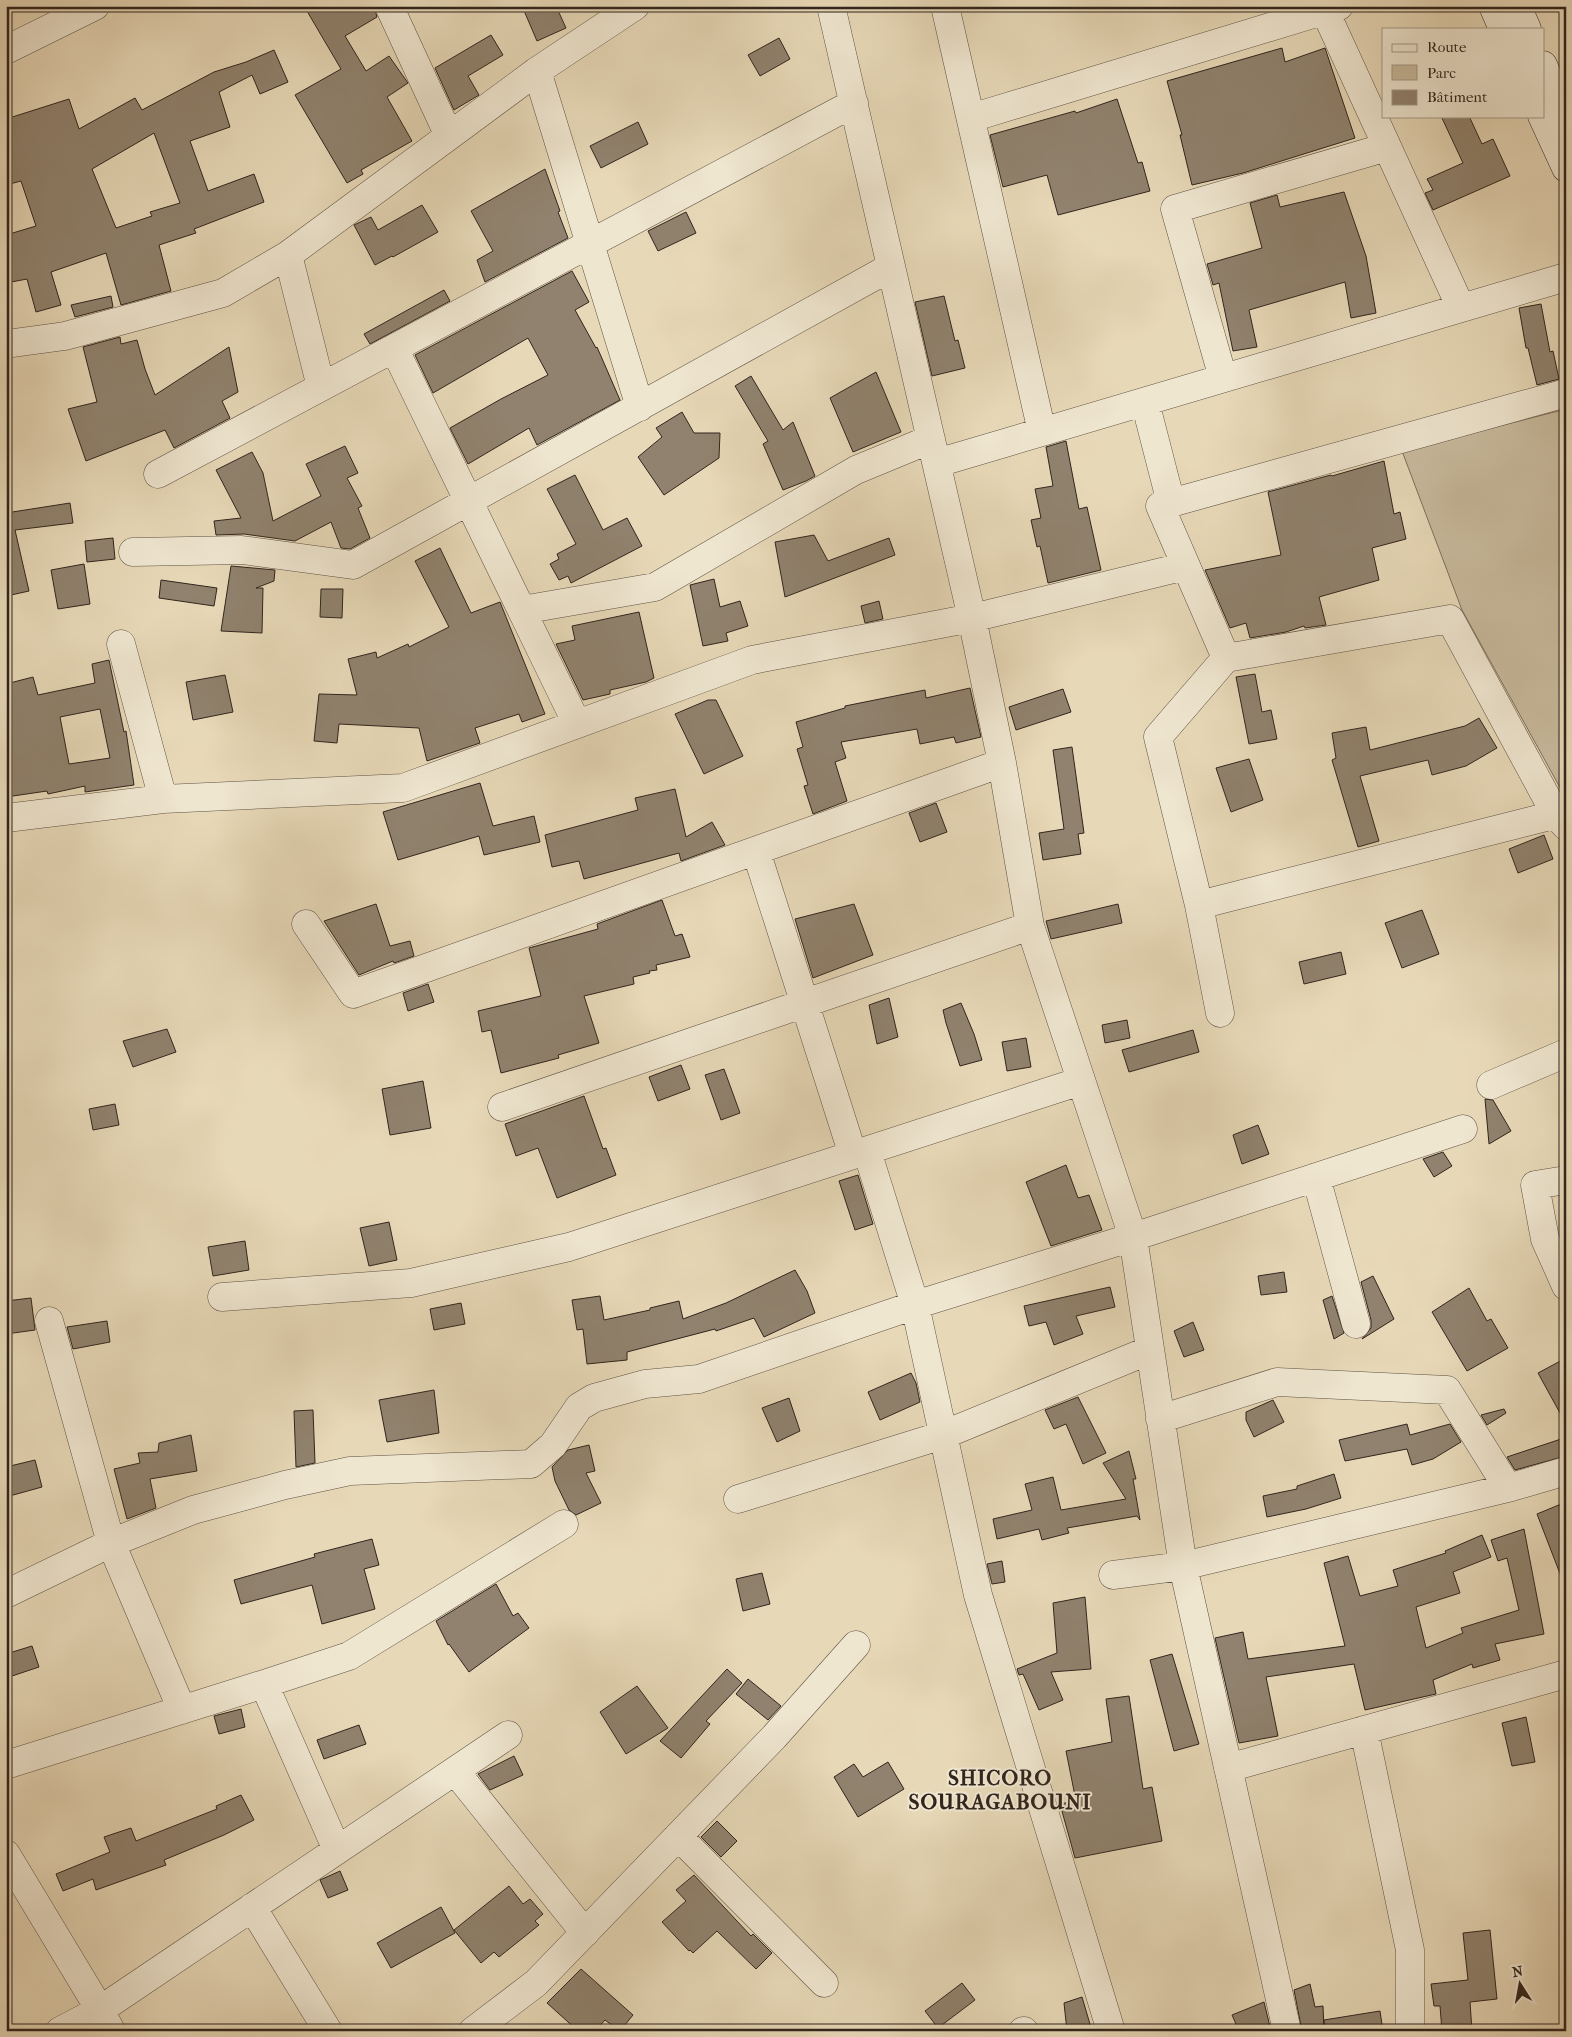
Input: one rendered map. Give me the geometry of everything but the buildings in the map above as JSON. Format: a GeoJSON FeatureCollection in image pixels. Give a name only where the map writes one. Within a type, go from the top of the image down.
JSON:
{"type":"FeatureCollection","features":[{"type":"Feature","properties":{"kind":"street"},"geometry":{"type":"LineString","coordinates":[[6,50],[95,6]]}},
{"type":"Feature","properties":{"kind":"street"},"geometry":{"type":"LineString","coordinates":[[389,6],[449,136]]}},
{"type":"Feature","properties":{"kind":"street"},"geometry":{"type":"LineString","coordinates":[[6,344],[64,336],[223,293],[288,255],[537,71],[635,6]]}},
{"type":"Feature","properties":{"kind":"street"},"geometry":{"type":"LineString","coordinates":[[831,6],[972,618],[1002,764],[1030,926],[1133,1237],[1183,1566],[1287,2031]]}},
{"type":"Feature","properties":{"kind":"street"},"geometry":{"type":"LineString","coordinates":[[945,6],[1042,432]]}},
{"type":"Feature","properties":{"kind":"street"},"geometry":{"type":"LineString","coordinates":[[971,118],[1332,8],[1387,147],[1461,308]]}},
{"type":"Feature","properties":{"kind":"street"},"geometry":{"type":"LineString","coordinates":[[1544,67],[1566,116]]}},
{"type":"Feature","properties":{"kind":"street"},"geometry":{"type":"LineString","coordinates":[[537,71],[640,406]]}},
{"type":"Feature","properties":{"kind":"street"},"geometry":{"type":"LineString","coordinates":[[158,474],[854,103]]}},
{"type":"Feature","properties":{"kind":"street"},"geometry":{"type":"LineString","coordinates":[[1543,118],[1566,168]]}},
{"type":"Feature","properties":{"kind":"street"},"geometry":{"type":"LineString","coordinates":[[1223,378],[1175,209],[1387,147]]}},
{"type":"Feature","properties":{"kind":"street"},"geometry":{"type":"LineString","coordinates":[[288,255],[321,387]]}},
{"type":"Feature","properties":{"kind":"street"},"geometry":{"type":"LineString","coordinates":[[133,552],[242,550],[352,565],[891,267]]}},
{"type":"Feature","properties":{"kind":"street"},"geometry":{"type":"LineString","coordinates":[[522,610],[655,587],[856,470],[934,451],[1042,432],[1566,277]]}},
{"type":"Feature","properties":{"kind":"street"},"geometry":{"type":"LineString","coordinates":[[394,348],[578,724]]}},
{"type":"Feature","properties":{"kind":"street"},"geometry":{"type":"LineString","coordinates":[[1226,658],[1160,506],[1566,393]]}},
{"type":"Feature","properties":{"kind":"street"},"geometry":{"type":"LineString","coordinates":[[1144,402],[1171,503]]}},
{"type":"Feature","properties":{"kind":"street"},"geometry":{"type":"LineString","coordinates":[[6,818],[162,799],[403,788],[752,660],[972,618],[1186,566]]}},
{"type":"Feature","properties":{"kind":"street"},"geometry":{"type":"LineString","coordinates":[[1199,905],[1563,818],[1450,619],[1226,658],[1158,737],[1199,905],[1220,1013]]}},
{"type":"Feature","properties":{"kind":"street"},"geometry":{"type":"LineString","coordinates":[[121,644],[162,799]]}},
{"type":"Feature","properties":{"kind":"street"},"geometry":{"type":"LineString","coordinates":[[306,924],[353,994],[1002,764]]}},
{"type":"Feature","properties":{"kind":"street"},"geometry":{"type":"LineString","coordinates":[[756,850],[805,1004],[915,1305],[978,1595],[1112,2031]]}},
{"type":"Feature","properties":{"kind":"street"},"geometry":{"type":"LineString","coordinates":[[502,1107],[1030,926]]}},
{"type":"Feature","properties":{"kind":"street"},"geometry":{"type":"LineString","coordinates":[[1492,1084],[1566,1053]]}},
{"type":"Feature","properties":{"kind":"street"},"geometry":{"type":"LineString","coordinates":[[222,1297],[411,1283],[569,1247],[1081,1081]]}},
{"type":"Feature","properties":{"kind":"street"},"geometry":{"type":"LineString","coordinates":[[6,1594],[111,1543],[193,1510],[285,1485],[350,1471],[531,1464],[553,1445],[580,1407],[594,1398],[645,1384],[699,1379],[915,1305],[1133,1237],[1463,1129]]}},
{"type":"Feature","properties":{"kind":"street"},"geometry":{"type":"LineString","coordinates":[[1316,1177],[1356,1324]]}},
{"type":"Feature","properties":{"kind":"street"},"geometry":{"type":"LineString","coordinates":[[1566,1180],[1535,1185],[1545,1239],[1566,1286]]}},
{"type":"Feature","properties":{"kind":"street"},"geometry":{"type":"LineString","coordinates":[[48,1321],[111,1543],[182,1710]]}},
{"type":"Feature","properties":{"kind":"street"},"geometry":{"type":"LineString","coordinates":[[738,1499],[943,1435],[1150,1350]]}},
{"type":"Feature","properties":{"kind":"street"},"geometry":{"type":"LineString","coordinates":[[1160,1419],[1277,1382],[1448,1390],[1508,1488]]}},
{"type":"Feature","properties":{"kind":"street"},"geometry":{"type":"LineString","coordinates":[[1113,1575],[1183,1566],[1508,1488],[1566,1471]]}},
{"type":"Feature","properties":{"kind":"street"},"geometry":{"type":"LineString","coordinates":[[6,1765],[349,1656],[564,1524]]}},
{"type":"Feature","properties":{"kind":"street"},"geometry":{"type":"LineString","coordinates":[[473,2031],[536,1983],[774,1738],[856,1645]]}},
{"type":"Feature","properties":{"kind":"street"},"geometry":{"type":"LineString","coordinates":[[1228,1768],[1566,1674]]}},
{"type":"Feature","properties":{"kind":"street"},"geometry":{"type":"LineString","coordinates":[[264,1684],[337,1850]]}},
{"type":"Feature","properties":{"kind":"street"},"geometry":{"type":"LineString","coordinates":[[1364,1730],[1410,1950],[1410,2031]]}},
{"type":"Feature","properties":{"kind":"street"},"geometry":{"type":"LineString","coordinates":[[60,2031],[105,2020],[252,1907],[508,1735]]}},
{"type":"Feature","properties":{"kind":"street"},"geometry":{"type":"LineString","coordinates":[[455,1771],[585,1933]]}},
{"type":"Feature","properties":{"kind":"street"},"geometry":{"type":"LineString","coordinates":[[678,1836],[824,1983]]}},
{"type":"Feature","properties":{"kind":"street"},"geometry":{"type":"LineString","coordinates":[[6,1854],[105,2020]]}},
{"type":"Feature","properties":{"kind":"street"},"geometry":{"type":"LineString","coordinates":[[252,1907],[328,2031]]}},
{"type":"Feature","properties":{"kind":"green space"},"geometry":{"type":"Polygon","coordinates":[[[1566,409],[1566,792],[1563,793],[1462,610],[1402,451],[1566,409]]]}},
{"type":"Feature","properties":{"kind":"district","name":"SHICORO SOURAGABOUNI"},"geometry":{"type":"Point","coordinates":[1000,1790]}}]}
